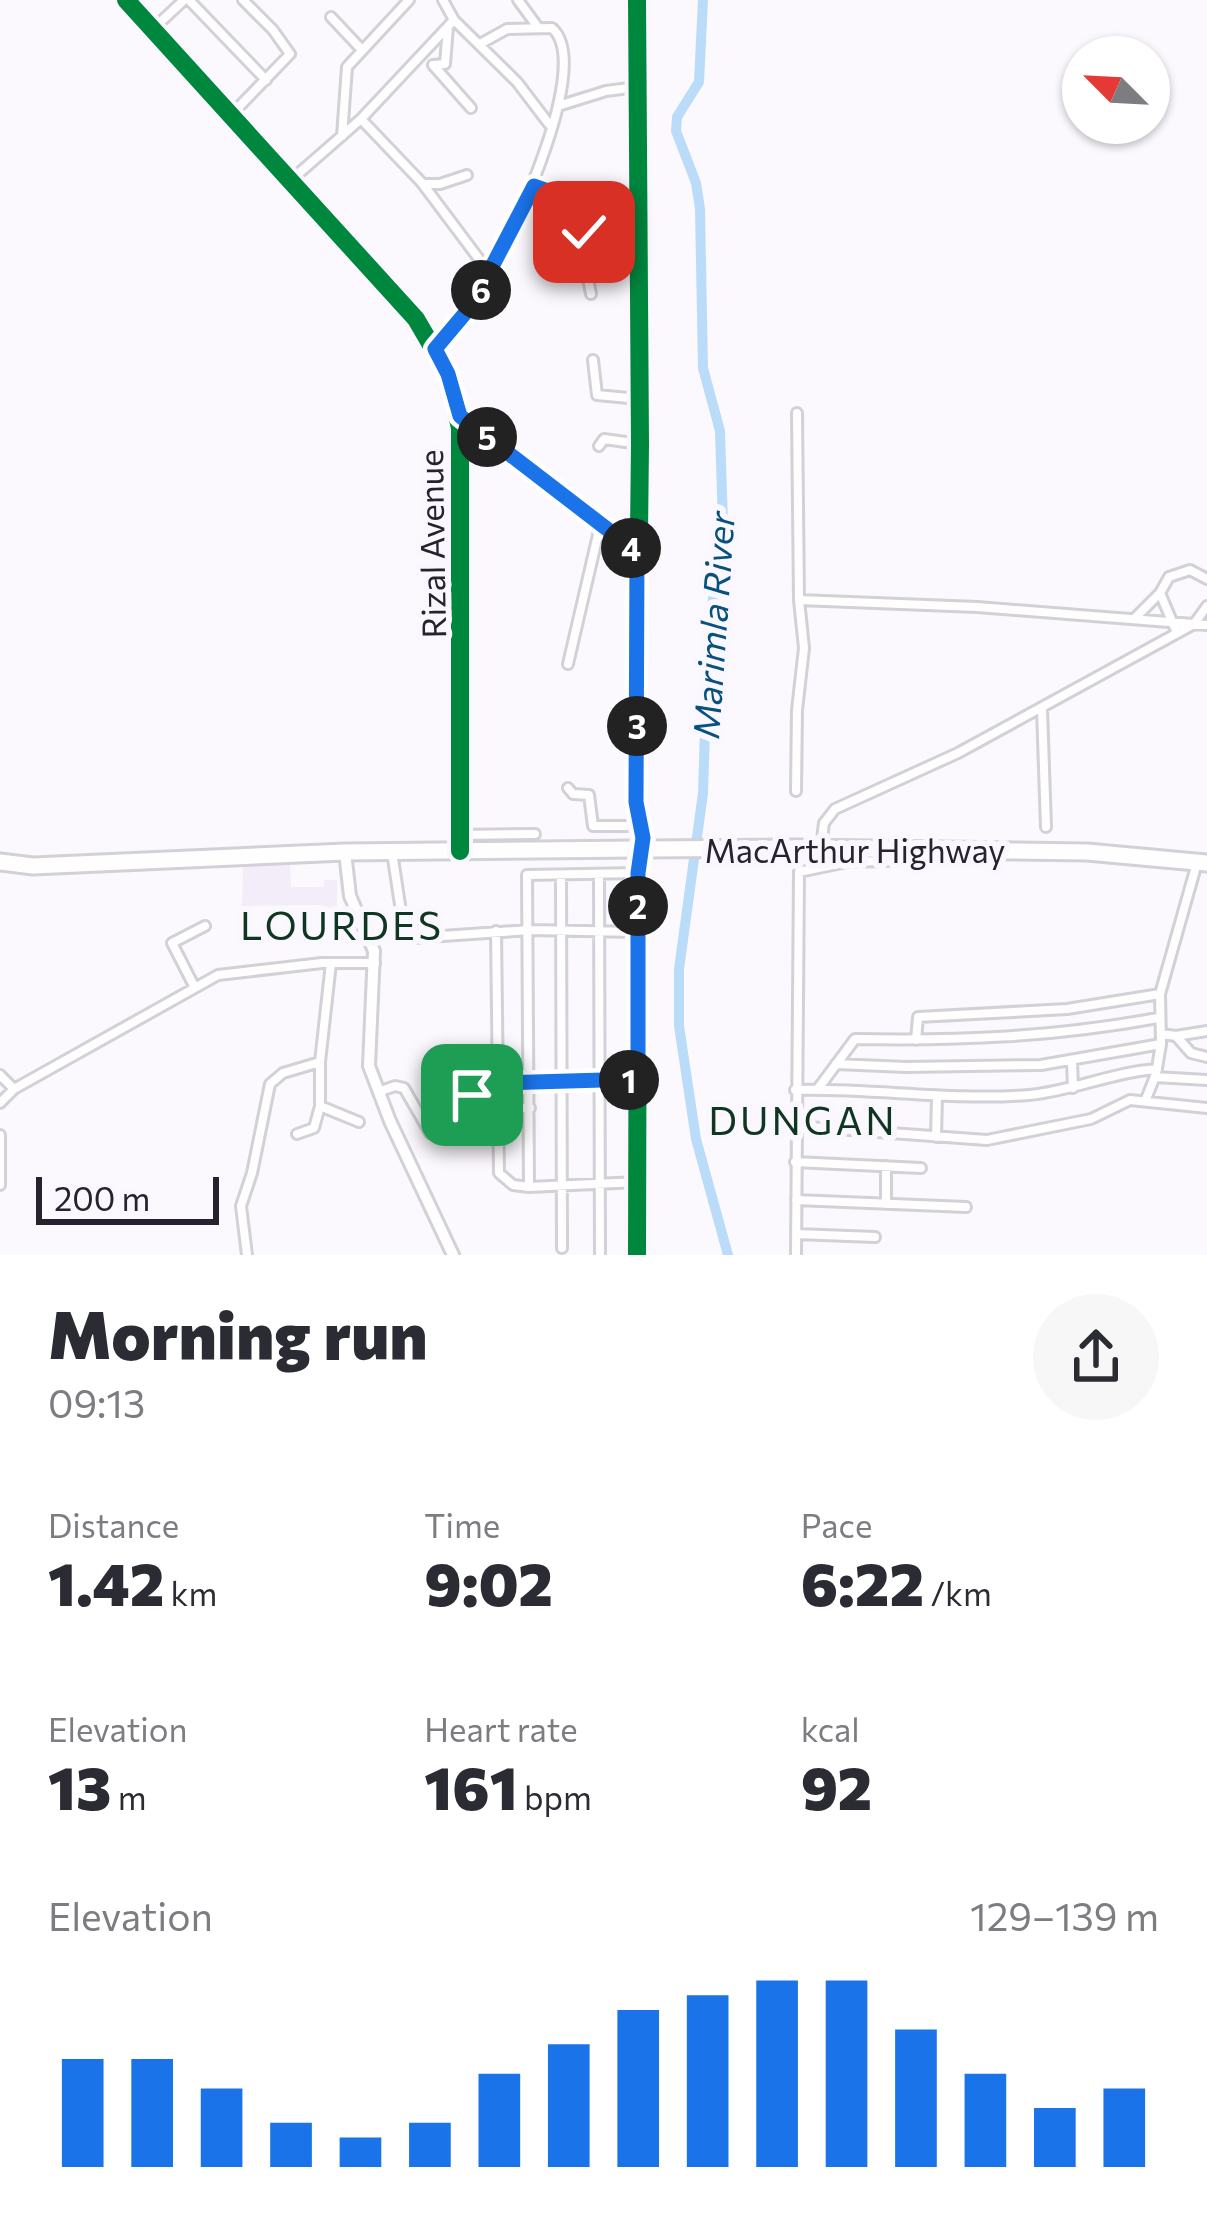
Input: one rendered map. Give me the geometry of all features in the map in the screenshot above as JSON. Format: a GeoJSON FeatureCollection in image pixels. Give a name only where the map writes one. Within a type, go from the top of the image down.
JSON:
{"type":"FeatureCollection","features":[{"type":"Feature","properties":{"kind":"highway","name":"MacArthur Highway"},"geometry":{"type":"LineString","coordinates":[[0,862],[33,866],[392,852],[460,843],[1088,852],[1202,862]]}},
{"type":"Feature","properties":{"kind":"main road"},"geometry":{"type":"LineString","coordinates":[[345,852],[347,886],[371,938],[375,963],[368,1058],[378,1092],[453,1255]]}},
{"type":"Feature","properties":{"kind":"street","name":"Rizal Avenue"},"geometry":{"type":"LineString","coordinates":[[126,0],[406,308],[448,374],[460,416],[460,843]]}},
{"type":"Feature","properties":{"kind":"street"},"geometry":{"type":"LineString","coordinates":[[153,29],[186,0],[266,80]]}},
{"type":"Feature","properties":{"kind":"street"},"geometry":{"type":"LineString","coordinates":[[231,115],[290,50],[243,0]]}},
{"type":"Feature","properties":{"kind":"street"},"geometry":{"type":"LineString","coordinates":[[342,136],[346,72],[409,0]]}},
{"type":"Feature","properties":{"kind":"street"},"geometry":{"type":"LineString","coordinates":[[443,0],[451,22],[445,64],[433,65],[471,108]]}},
{"type":"Feature","properties":{"kind":"street"},"geometry":{"type":"LineString","coordinates":[[518,0],[537,27]]}},
{"type":"Feature","properties":{"kind":"street"},"geometry":{"type":"LineString","coordinates":[[637,0],[638,826],[643,838],[638,873],[638,1255]]}},
{"type":"Feature","properties":{"kind":"street"},"geometry":{"type":"LineString","coordinates":[[331,17],[362,50]]}},
{"type":"Feature","properties":{"kind":"street"},"geometry":{"type":"LineString","coordinates":[[451,22],[480,44],[550,125]]}},
{"type":"Feature","properties":{"kind":"street"},"geometry":{"type":"LineString","coordinates":[[290,182],[361,118],[451,22]]}},
{"type":"Feature","properties":{"kind":"street"},"geometry":{"type":"LineString","coordinates":[[435,349],[472,305],[534,186],[566,76],[564,47],[556,30],[507,29],[480,44]]}},
{"type":"Feature","properties":{"kind":"street"},"geometry":{"type":"LineString","coordinates":[[556,107],[606,91],[638,87]]}},
{"type":"Feature","properties":{"kind":"street"},"geometry":{"type":"LineString","coordinates":[[361,118],[422,184],[488,272]]}},
{"type":"Feature","properties":{"kind":"street"},"geometry":{"type":"LineString","coordinates":[[422,184],[440,184],[466,175]]}},
{"type":"Feature","properties":{"kind":"street"},"geometry":{"type":"LineString","coordinates":[[534,186],[588,205],[580,242],[591,294]]}},
{"type":"Feature","properties":{"kind":"street"},"geometry":{"type":"LineString","coordinates":[[597,218],[636,219]]}},
{"type":"Feature","properties":{"kind":"street"},"geometry":{"type":"LineString","coordinates":[[593,360],[597,394],[639,399]]}},
{"type":"Feature","properties":{"kind":"street"},"geometry":{"type":"LineString","coordinates":[[796,791],[804,649],[797,413]]}},
{"type":"Feature","properties":{"kind":"street"},"geometry":{"type":"LineString","coordinates":[[460,416],[637,552]]}},
{"type":"Feature","properties":{"kind":"street"},"geometry":{"type":"LineString","coordinates":[[599,446],[604,440],[640,444]]}},
{"type":"Feature","properties":{"kind":"street"},"geometry":{"type":"LineString","coordinates":[[568,664],[600,526]]}},
{"type":"Feature","properties":{"kind":"street"},"geometry":{"type":"LineString","coordinates":[[1136,618],[1166,580],[1181,570],[1207,579]]}},
{"type":"Feature","properties":{"kind":"street"},"geometry":{"type":"LineString","coordinates":[[1160,593],[1177,633]]}},
{"type":"Feature","properties":{"kind":"street"},"geometry":{"type":"LineString","coordinates":[[799,600],[1207,625]]}},
{"type":"Feature","properties":{"kind":"street"},"geometry":{"type":"LineString","coordinates":[[821,848],[824,823],[835,809],[1042,708],[1195,624],[1207,606]]}},
{"type":"Feature","properties":{"kind":"street"},"geometry":{"type":"LineString","coordinates":[[1042,708],[1046,827]]}},
{"type":"Feature","properties":{"kind":"street"},"geometry":{"type":"LineString","coordinates":[[568,788],[573,794],[590,795],[593,826],[638,826]]}},
{"type":"Feature","properties":{"kind":"street"},"geometry":{"type":"LineString","coordinates":[[460,843],[535,834]]}},
{"type":"Feature","properties":{"kind":"street"},"geometry":{"type":"LineString","coordinates":[[796,1255],[800,870],[848,862],[952,859],[962,849]]}},
{"type":"Feature","properties":{"kind":"street"},"geometry":{"type":"LineString","coordinates":[[392,852],[408,936],[530,930],[638,932]]}},
{"type":"Feature","properties":{"kind":"street"},"geometry":{"type":"LineString","coordinates":[[1146,1100],[1161,1039],[1160,994],[1202,862]]}},
{"type":"Feature","properties":{"kind":"street"},"geometry":{"type":"LineString","coordinates":[[529,1187],[527,875],[638,873]]}},
{"type":"Feature","properties":{"kind":"street"},"geometry":{"type":"LineString","coordinates":[[599,875],[600,1255]]}},
{"type":"Feature","properties":{"kind":"street"},"geometry":{"type":"LineString","coordinates":[[561,876],[562,1247]]}},
{"type":"Feature","properties":{"kind":"street"},"geometry":{"type":"LineString","coordinates":[[194,986],[172,943],[205,926]]}},
{"type":"Feature","properties":{"kind":"street"},"geometry":{"type":"LineString","coordinates":[[496,931],[499,1173],[513,1185],[529,1187],[638,1182]]}},
{"type":"Feature","properties":{"kind":"street"},"geometry":{"type":"LineString","coordinates":[[297,1134],[314,1128],[320,1106],[331,963]]}},
{"type":"Feature","properties":{"kind":"street"},"geometry":{"type":"LineString","coordinates":[[0,1102],[14,1089],[194,986],[228,973],[375,963]]}},
{"type":"Feature","properties":{"kind":"street"},"geometry":{"type":"LineString","coordinates":[[916,1040],[918,1017],[1066,1009],[1160,994]]}},
{"type":"Feature","properties":{"kind":"street"},"geometry":{"type":"LineString","coordinates":[[817,1090],[855,1040],[1058,1035],[1158,1018]]}},
{"type":"Feature","properties":{"kind":"street"},"geometry":{"type":"LineString","coordinates":[[836,1064],[978,1067],[1072,1062],[1207,1031]]}},
{"type":"Feature","properties":{"kind":"street"},"geometry":{"type":"LineString","coordinates":[[1176,1036],[1192,1053],[1207,1057]]}},
{"type":"Feature","properties":{"kind":"street"},"geometry":{"type":"LineString","coordinates":[[247,1255],[241,1206],[270,1084],[283,1073],[320,1062]]}},
{"type":"Feature","properties":{"kind":"street"},"geometry":{"type":"LineString","coordinates":[[1072,1062],[1073,1088]]}},
{"type":"Feature","properties":{"kind":"street"},"geometry":{"type":"LineString","coordinates":[[795,1090],[1035,1095],[1113,1075],[1156,1073],[1207,1080]]}},
{"type":"Feature","properties":{"kind":"street"},"geometry":{"type":"LineString","coordinates":[[0,1075],[14,1089]]}},
{"type":"Feature","properties":{"kind":"street"},"geometry":{"type":"LineString","coordinates":[[497,1083],[638,1079]]}},
{"type":"Feature","properties":{"kind":"street"},"geometry":{"type":"LineString","coordinates":[[470,1087],[482,1103],[530,1108]]}},
{"type":"Feature","properties":{"kind":"street"},"geometry":{"type":"LineString","coordinates":[[378,1092],[404,1088],[430,1133]]}},
{"type":"Feature","properties":{"kind":"street"},"geometry":{"type":"LineString","coordinates":[[935,1137],[937,1096]]}},
{"type":"Feature","properties":{"kind":"street"},"geometry":{"type":"LineString","coordinates":[[796,1126],[987,1140],[1091,1119],[1130,1100],[1207,1108]]}},
{"type":"Feature","properties":{"kind":"street"},"geometry":{"type":"LineString","coordinates":[[320,1106],[359,1122]]}},
{"type":"Feature","properties":{"kind":"street"},"geometry":{"type":"LineString","coordinates":[[0,1135],[0,1185]]}},
{"type":"Feature","properties":{"kind":"street"},"geometry":{"type":"LineString","coordinates":[[796,1162],[921,1168]]}},
{"type":"Feature","properties":{"kind":"street"},"geometry":{"type":"LineString","coordinates":[[886,1166],[886,1204]]}},
{"type":"Feature","properties":{"kind":"street"},"geometry":{"type":"LineString","coordinates":[[796,1200],[966,1207]]}},
{"type":"Feature","properties":{"kind":"street"},"geometry":{"type":"LineString","coordinates":[[796,1234],[875,1237]]}},
{"type":"Feature","properties":{"kind":"shaded area"},"geometry":{"type":"Polygon","coordinates":[[[243,863],[290,863],[291,887],[324,887],[324,880],[337,880],[337,918],[323,918],[322,905],[242,906],[243,863]]]}},
{"type":"Feature","properties":{"kind":"waterway","name":"Marimla River"},"geometry":{"type":"LineString","coordinates":[[703,0],[699,82],[677,117],[676,131],[696,183],[700,209],[703,368],[720,431],[723,524],[708,636],[703,793],[679,969],[679,1026],[696,1139],[728,1255]]}},
{"type":"Feature","properties":{"kind":"cycle path"},"geometry":{"type":"LineString","coordinates":[[126,0],[416,319],[448,374],[460,428],[460,851]]}},
{"type":"Feature","properties":{"kind":"cycle path"},"geometry":{"type":"LineString","coordinates":[[637,0],[636,802],[643,838],[638,873],[637,1255]]}},
{"type":"Feature","properties":{"kind":"district","name":"LOURDES"},"geometry":{"type":"Point","coordinates":[342,924]}},
{"type":"Feature","properties":{"kind":"district","name":"DUNGAN"},"geometry":{"type":"Point","coordinates":[803,1119]}},
{"type":"Feature","properties":{"kind":"route"},"geometry":{"type":"LineString","coordinates":[[472,1095],[482,1103],[497,1104],[497,1083],[638,1079],[638,873],[643,838],[636,817],[637,552],[460,416],[435,349],[472,305],[534,186],[588,205],[584,232]]}}]}
